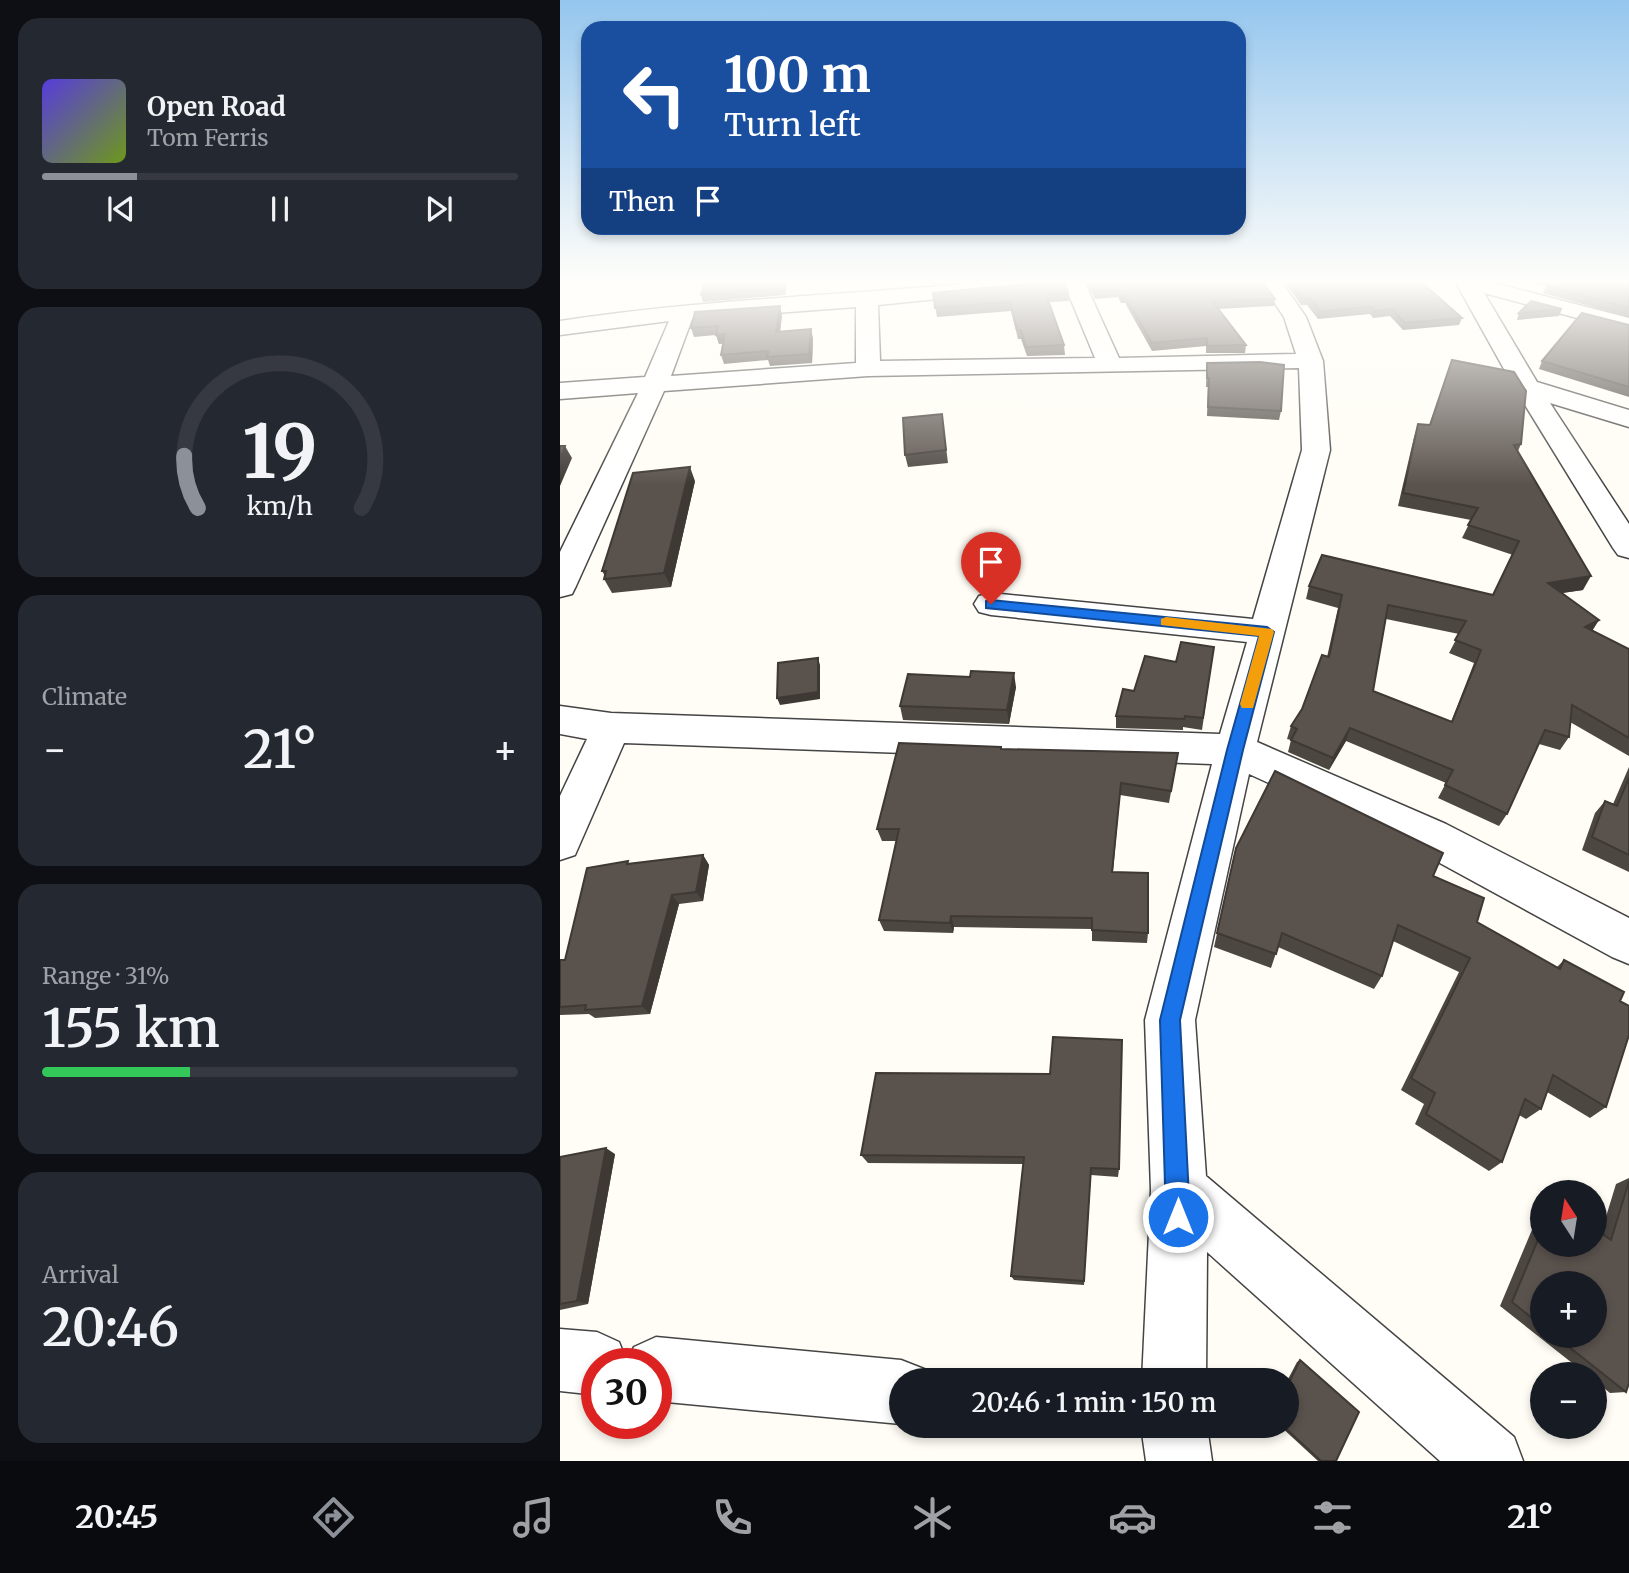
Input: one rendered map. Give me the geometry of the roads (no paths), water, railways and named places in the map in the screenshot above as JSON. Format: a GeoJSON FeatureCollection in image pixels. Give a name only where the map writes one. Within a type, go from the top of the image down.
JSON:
{"type":"FeatureCollection","features":[{"type":"Feature","properties":{"kind":"street"},"geometry":{"type":"LineString","coordinates":[[560,586],[669,349]]}},
{"type":"Feature","properties":{"kind":"street"},"geometry":{"type":"LineString","coordinates":[[868,349],[868,369]]}},
{"type":"Feature","properties":{"kind":"street"},"geometry":{"type":"LineString","coordinates":[[1103,349],[1110,365]]}},
{"type":"Feature","properties":{"kind":"street"},"geometry":{"type":"LineString","coordinates":[[1174,1368],[1179,1190],[1170,1020],[1235,750],[1316,450],[1311,360],[1307,349]]}},
{"type":"Feature","properties":{"kind":"street"},"geometry":{"type":"LineString","coordinates":[[1506,349],[1629,548]]}},
{"type":"Feature","properties":{"kind":"street"},"geometry":{"type":"LineString","coordinates":[[560,391],[868,369],[1311,360]]}},
{"type":"Feature","properties":{"kind":"street"},"geometry":{"type":"LineString","coordinates":[[1527,387],[1629,419]]}},
{"type":"Feature","properties":{"kind":"street"},"geometry":{"type":"LineString","coordinates":[[991,604],[1267,632]]}},
{"type":"Feature","properties":{"kind":"street"},"geometry":{"type":"LineString","coordinates":[[560,720],[611,728],[1235,750],[1431,836],[1629,942]]}},
{"type":"Feature","properties":{"kind":"street"},"geometry":{"type":"LineString","coordinates":[[560,842],[611,728]]}},
{"type":"Feature","properties":{"kind":"street"},"geometry":{"type":"LineString","coordinates":[[1179,1190],[1490,1461]]}},
{"type":"Feature","properties":{"kind":"street"},"geometry":{"type":"LineString","coordinates":[[560,1360],[581,1362]]}},
{"type":"Feature","properties":{"kind":"street"},"geometry":{"type":"LineString","coordinates":[[672,1371],[889,1391]]}},
{"type":"Feature","properties":{"kind":"street"},"geometry":{"type":"LineString","coordinates":[[1176,1438],[1179,1461]]}}]}
